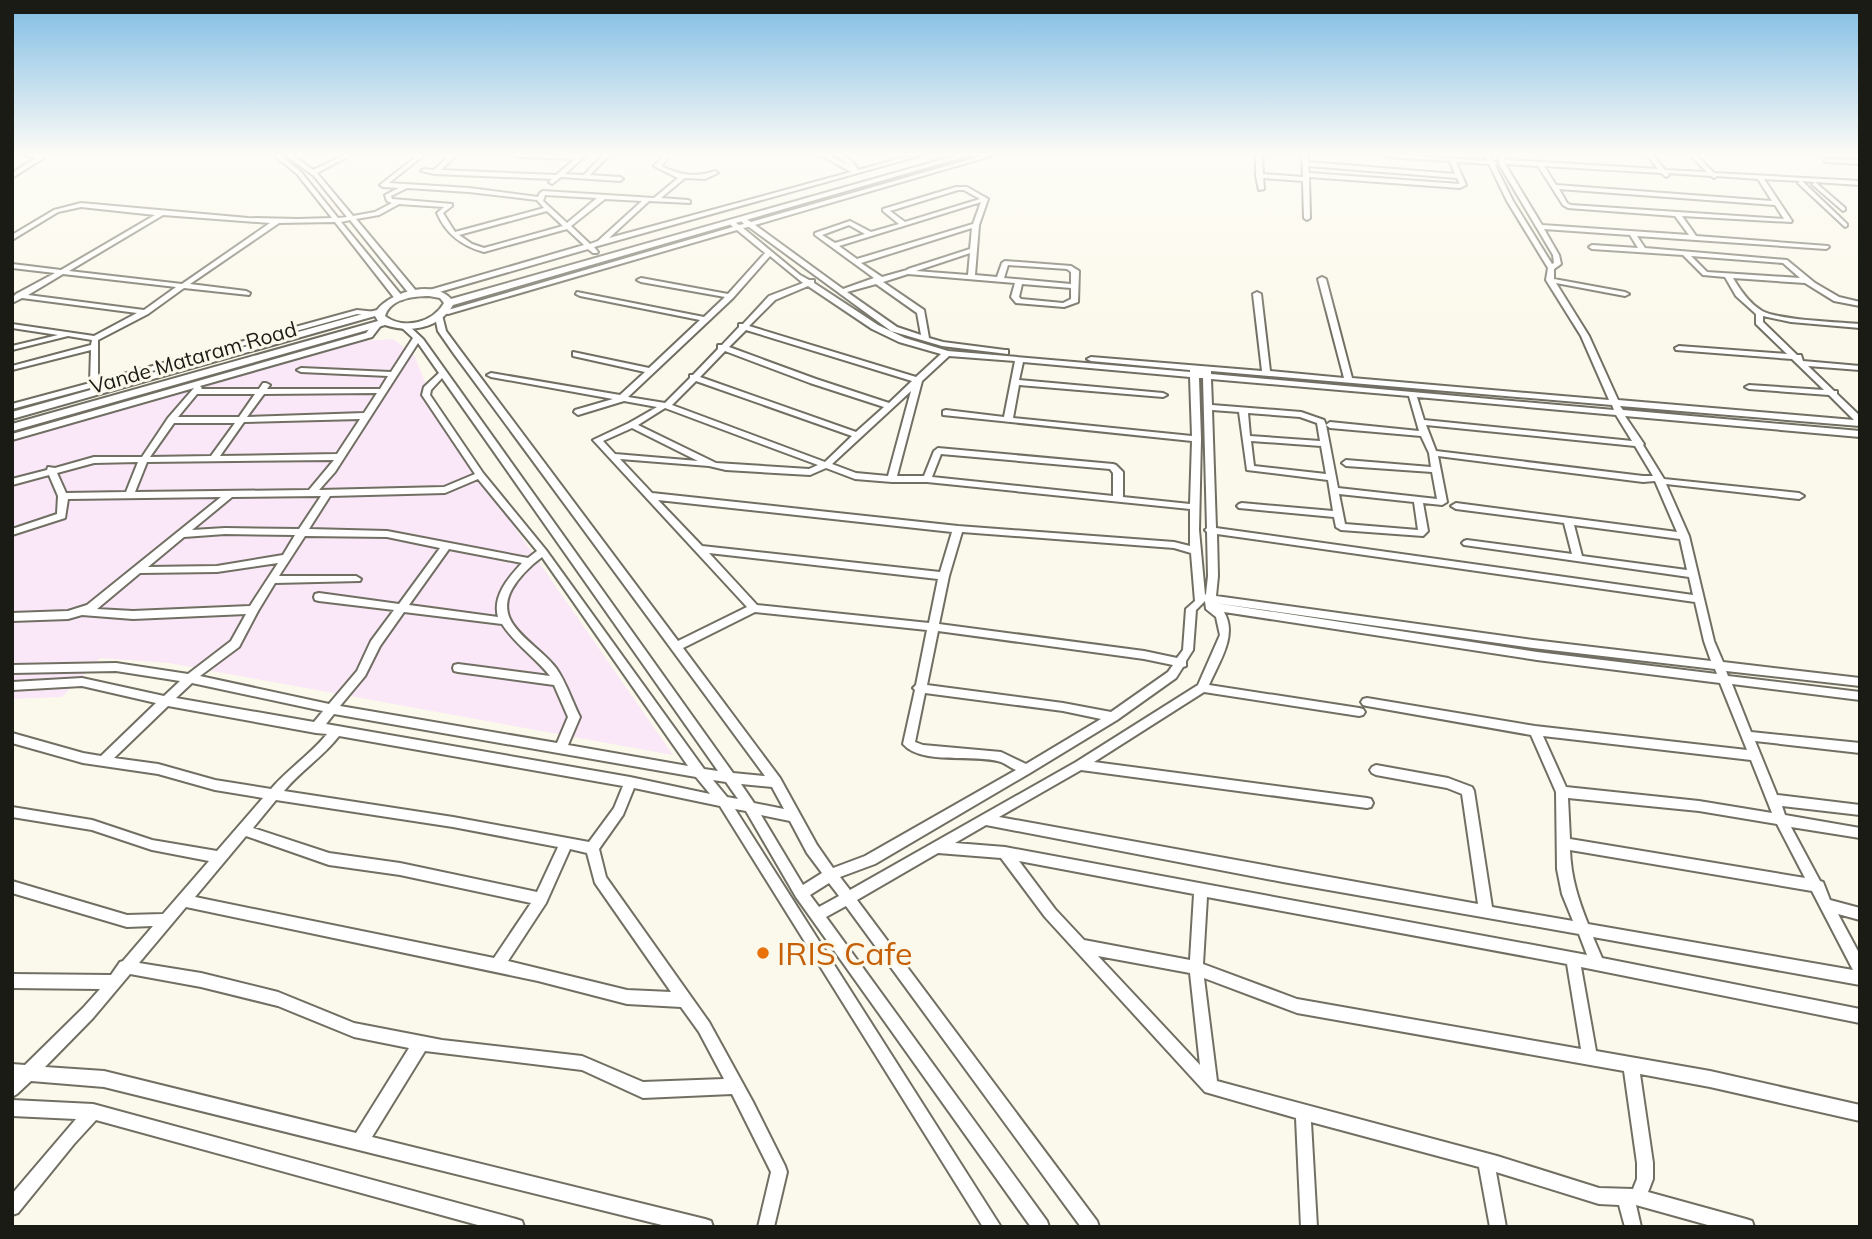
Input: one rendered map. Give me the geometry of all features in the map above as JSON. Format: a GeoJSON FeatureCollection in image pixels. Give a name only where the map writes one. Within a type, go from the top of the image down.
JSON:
{"type":"FeatureCollection","features":[{"type":"Feature","properties":{"kind":"main road"},"geometry":{"type":"LineString","coordinates":[[444,307],[429,293],[414,294],[399,298],[379,318],[404,326],[444,307],[595,247],[724,213]]}},
{"type":"Feature","properties":{"kind":"main road"},"geometry":{"type":"LineString","coordinates":[[444,307],[773,213]]}},
{"type":"Feature","properties":{"kind":"main road","name":"Vande Mataram Road"},"geometry":{"type":"LineString","coordinates":[[12,416],[94,389],[379,318]]}},
{"type":"Feature","properties":{"kind":"main road","name":"Vande Mataram Road"},"geometry":{"type":"LineString","coordinates":[[12,428],[379,318]]}},
{"type":"Feature","properties":{"kind":"street"},"geometry":{"type":"LineString","coordinates":[[12,238],[53,213]]}},
{"type":"Feature","properties":{"kind":"street"},"geometry":{"type":"LineString","coordinates":[[12,301],[16,296],[162,213],[277,221],[339,222],[375,213]]}},
{"type":"Feature","properties":{"kind":"street"},"geometry":{"type":"LineString","coordinates":[[332,213],[399,298]]}},
{"type":"Feature","properties":{"kind":"street"},"geometry":{"type":"LineString","coordinates":[[348,213],[414,294]]}},
{"type":"Feature","properties":{"kind":"street"},"geometry":{"type":"LineString","coordinates":[[440,213],[444,225],[470,248],[484,250],[566,227],[583,213]]}},
{"type":"Feature","properties":{"kind":"street"},"geometry":{"type":"LineString","coordinates":[[454,234],[533,213]]}},
{"type":"Feature","properties":{"kind":"street"},"geometry":{"type":"LineString","coordinates":[[551,213],[595,247]]}},
{"type":"Feature","properties":{"kind":"street"},"geometry":{"type":"LineString","coordinates":[[595,247],[636,213]]}},
{"type":"Feature","properties":{"kind":"street"},"geometry":{"type":"LineString","coordinates":[[429,293],[714,213]]}},
{"type":"Feature","properties":{"kind":"street"},"geometry":{"type":"LineString","coordinates":[[739,223],[777,213]]}},
{"type":"Feature","properties":{"kind":"street"},"geometry":{"type":"LineString","coordinates":[[889,213],[905,225]]}},
{"type":"Feature","properties":{"kind":"street"},"geometry":{"type":"LineString","coordinates":[[834,246],[942,213]]}},
{"type":"Feature","properties":{"kind":"street"},"geometry":{"type":"LineString","coordinates":[[971,277],[976,226],[980,213]]}},
{"type":"Feature","properties":{"kind":"street"},"geometry":{"type":"LineString","coordinates":[[1307,213],[1307,218]]}},
{"type":"Feature","properties":{"kind":"street"},"geometry":{"type":"LineString","coordinates":[[1518,213],[1539,253],[1551,268],[1550,280],[1585,336],[1620,414],[1659,479],[1684,536],[1719,666],[1781,820],[1860,969]]}},
{"type":"Feature","properties":{"kind":"street"},"geometry":{"type":"LineString","coordinates":[[1533,213],[1558,264],[1551,268]]}},
{"type":"Feature","properties":{"kind":"street"},"geometry":{"type":"LineString","coordinates":[[1668,213],[1789,221],[1784,213]]}},
{"type":"Feature","properties":{"kind":"street"},"geometry":{"type":"LineString","coordinates":[[1832,213],[1845,225]]}},
{"type":"Feature","properties":{"kind":"street"},"geometry":{"type":"LineString","coordinates":[[1677,214],[1693,236]]}},
{"type":"Feature","properties":{"kind":"street"},"geometry":{"type":"LineString","coordinates":[[12,368],[95,343],[181,288],[277,221]]}},
{"type":"Feature","properties":{"kind":"street"},"geometry":{"type":"LineString","coordinates":[[739,223],[769,253],[798,276],[876,327],[902,340],[947,353],[1207,373],[1413,396],[1860,434]]}},
{"type":"Feature","properties":{"kind":"street"},"geometry":{"type":"LineString","coordinates":[[739,223],[843,291],[894,329],[926,340],[965,347],[1194,372]]}},
{"type":"Feature","properties":{"kind":"street"},"geometry":{"type":"LineString","coordinates":[[872,235],[852,223],[818,233],[921,312],[926,340]]}},
{"type":"Feature","properties":{"kind":"street"},"geometry":{"type":"LineString","coordinates":[[856,262],[976,226]]}},
{"type":"Feature","properties":{"kind":"street"},"geometry":{"type":"LineString","coordinates":[[1541,227],[1826,247]]}},
{"type":"Feature","properties":{"kind":"street"},"geometry":{"type":"LineString","coordinates":[[1631,232],[1643,250]]}},
{"type":"Feature","properties":{"kind":"street"},"geometry":{"type":"LineString","coordinates":[[1775,242],[1785,261],[1808,281],[1837,299],[1860,304]]}},
{"type":"Feature","properties":{"kind":"street"},"geometry":{"type":"LineString","coordinates":[[1592,247],[1785,261]]}},
{"type":"Feature","properties":{"kind":"street"},"geometry":{"type":"LineString","coordinates":[[843,291],[974,250]]}},
{"type":"Feature","properties":{"kind":"street"},"geometry":{"type":"LineString","coordinates":[[1684,252],[1700,271],[1728,276],[1808,281]]}},
{"type":"Feature","properties":{"kind":"street"},"geometry":{"type":"LineString","coordinates":[[578,412],[621,399],[730,296],[769,253]]}},
{"type":"Feature","properties":{"kind":"street"},"geometry":{"type":"LineString","coordinates":[[1000,279],[1005,263],[1064,266],[1075,271],[1075,300],[1064,305],[1016,300],[1019,281]]}},
{"type":"Feature","properties":{"kind":"street"},"geometry":{"type":"LineString","coordinates":[[12,267],[181,288],[246,293]]}},
{"type":"Feature","properties":{"kind":"street"},"geometry":{"type":"LineString","coordinates":[[900,273],[1075,286]]}},
{"type":"Feature","properties":{"kind":"street"},"geometry":{"type":"LineString","coordinates":[[1728,276],[1739,294],[1759,313],[1791,320],[1860,326]]}},
{"type":"Feature","properties":{"kind":"street"},"geometry":{"type":"LineString","coordinates":[[1322,279],[1348,378]]}},
{"type":"Feature","properties":{"kind":"street"},"geometry":{"type":"LineString","coordinates":[[641,280],[730,296]]}},
{"type":"Feature","properties":{"kind":"street"},"geometry":{"type":"LineString","coordinates":[[1550,280],[1625,294]]}},
{"type":"Feature","properties":{"kind":"street"},"geometry":{"type":"LineString","coordinates":[[754,608],[611,456],[598,437],[632,425],[664,406],[772,298],[811,282]]}},
{"type":"Feature","properties":{"kind":"street"},"geometry":{"type":"LineString","coordinates":[[580,294],[705,320]]}},
{"type":"Feature","properties":{"kind":"street"},"geometry":{"type":"LineString","coordinates":[[1257,294],[1266,373]]}},
{"type":"Feature","properties":{"kind":"street"},"geometry":{"type":"LineString","coordinates":[[16,296],[145,312]]}},
{"type":"Feature","properties":{"kind":"street"},"geometry":{"type":"LineString","coordinates":[[444,307],[442,331],[776,782],[812,849],[1091,1227]]}},
{"type":"Feature","properties":{"kind":"street"},"geometry":{"type":"LineString","coordinates":[[1759,313],[1759,322],[1801,360],[1860,422]]}},
{"type":"Feature","properties":{"kind":"street"},"geometry":{"type":"LineString","coordinates":[[12,437],[369,335],[379,318]]}},
{"type":"Feature","properties":{"kind":"street"},"geometry":{"type":"LineString","coordinates":[[12,326],[72,335],[95,343]]}},
{"type":"Feature","properties":{"kind":"street"},"geometry":{"type":"LineString","coordinates":[[404,326],[417,338],[443,373],[751,807],[801,892],[1041,1227]]}},
{"type":"Feature","properties":{"kind":"street"},"geometry":{"type":"LineString","coordinates":[[742,326],[918,380]]}},
{"type":"Feature","properties":{"kind":"street"},"geometry":{"type":"LineString","coordinates":[[12,348],[72,335]]}},
{"type":"Feature","properties":{"kind":"street"},"geometry":{"type":"LineString","coordinates":[[312,493],[340,457],[364,416],[417,338]]}},
{"type":"Feature","properties":{"kind":"street"},"geometry":{"type":"LineString","coordinates":[[12,407],[94,389],[95,343]]}},
{"type":"Feature","properties":{"kind":"street"},"geometry":{"type":"LineString","coordinates":[[721,347],[891,406]]}},
{"type":"Feature","properties":{"kind":"street"},"geometry":{"type":"LineString","coordinates":[[1679,348],[1860,368]]}},
{"type":"Feature","properties":{"kind":"street"},"geometry":{"type":"LineString","coordinates":[[810,472],[826,465],[947,353]]}},
{"type":"Feature","properties":{"kind":"street"},"geometry":{"type":"LineString","coordinates":[[576,354],[652,370]]}},
{"type":"Feature","properties":{"kind":"street"},"geometry":{"type":"LineString","coordinates":[[1008,420],[1019,360]]}},
{"type":"Feature","properties":{"kind":"street"},"geometry":{"type":"LineString","coordinates":[[301,370],[392,374]]}},
{"type":"Feature","properties":{"kind":"street"},"geometry":{"type":"LineString","coordinates":[[818,915],[1080,765],[1202,688],[1225,635],[1221,615],[1205,601],[1195,551],[1197,439],[1194,372]]}},
{"type":"Feature","properties":{"kind":"street"},"geometry":{"type":"LineString","coordinates":[[443,373],[425,395],[480,475],[543,552],[700,773],[724,802],[993,1227]]}},
{"type":"Feature","properties":{"kind":"street"},"geometry":{"type":"LineString","coordinates":[[1207,373],[1348,378],[1860,422]]}},
{"type":"Feature","properties":{"kind":"street"},"geometry":{"type":"LineString","coordinates":[[1205,601],[1210,530],[1207,373]]}},
{"type":"Feature","properties":{"kind":"street"},"geometry":{"type":"LineString","coordinates":[[491,375],[664,406],[855,476]]}},
{"type":"Feature","properties":{"kind":"street"},"geometry":{"type":"LineString","coordinates":[[693,377],[856,435]]}},
{"type":"Feature","properties":{"kind":"street"},"geometry":{"type":"LineString","coordinates":[[892,479],[918,380]]}},
{"type":"Feature","properties":{"kind":"street"},"geometry":{"type":"LineString","coordinates":[[129,496],[145,458],[202,382]]}},
{"type":"Feature","properties":{"kind":"street"},"geometry":{"type":"LineString","coordinates":[[1015,382],[1163,395]]}},
{"type":"Feature","properties":{"kind":"street"},"geometry":{"type":"LineString","coordinates":[[1749,387],[1834,393]]}},
{"type":"Feature","properties":{"kind":"street"},"geometry":{"type":"LineString","coordinates":[[194,392],[263,389],[381,391]]}},
{"type":"Feature","properties":{"kind":"street"},"geometry":{"type":"LineString","coordinates":[[214,458],[263,389]]}},
{"type":"Feature","properties":{"kind":"street"},"geometry":{"type":"LineString","coordinates":[[1335,491],[1442,502],[1433,453],[1424,434],[1413,396]]}},
{"type":"Feature","properties":{"kind":"street"},"geometry":{"type":"LineString","coordinates":[[1208,407],[1315,418],[1321,422],[1341,527],[1416,536],[1423,531],[1418,499]]}},
{"type":"Feature","properties":{"kind":"street"},"geometry":{"type":"LineString","coordinates":[[1243,410],[1250,468],[1333,478]]}},
{"type":"Feature","properties":{"kind":"street"},"geometry":{"type":"LineString","coordinates":[[946,414],[1197,439]]}},
{"type":"Feature","properties":{"kind":"street"},"geometry":{"type":"LineString","coordinates":[[171,420],[364,416]]}},
{"type":"Feature","properties":{"kind":"street"},"geometry":{"type":"LineString","coordinates":[[1795,417],[1806,430]]}},
{"type":"Feature","properties":{"kind":"street"},"geometry":{"type":"LineString","coordinates":[[1421,422],[1640,444]]}},
{"type":"Feature","properties":{"kind":"street"},"geometry":{"type":"LineString","coordinates":[[632,425],[714,465]]}},
{"type":"Feature","properties":{"kind":"street"},"geometry":{"type":"LineString","coordinates":[[1330,425],[1424,434]]}},
{"type":"Feature","properties":{"kind":"street"},"geometry":{"type":"LineString","coordinates":[[1246,438],[1326,444]]}},
{"type":"Feature","properties":{"kind":"street"},"geometry":{"type":"LineString","coordinates":[[928,479],[938,451],[1113,467],[1118,472],[1118,498]]}},
{"type":"Feature","properties":{"kind":"street"},"geometry":{"type":"LineString","coordinates":[[1433,453],[1799,496]]}},
{"type":"Feature","properties":{"kind":"street"},"geometry":{"type":"LineString","coordinates":[[611,456],[892,479],[928,479],[1195,507]]}},
{"type":"Feature","properties":{"kind":"street"},"geometry":{"type":"LineString","coordinates":[[12,482],[51,469],[94,460],[340,457]]}},
{"type":"Feature","properties":{"kind":"street"},"geometry":{"type":"LineString","coordinates":[[1346,463],[1435,470]]}},
{"type":"Feature","properties":{"kind":"street"},"geometry":{"type":"LineString","coordinates":[[12,531],[62,516],[63,495],[51,469]]}},
{"type":"Feature","properties":{"kind":"street"},"geometry":{"type":"LineString","coordinates":[[63,495],[229,495],[445,490],[480,475]]}},
{"type":"Feature","properties":{"kind":"street"},"geometry":{"type":"LineString","coordinates":[[103,761],[190,678],[235,644],[253,610],[327,493]]}},
{"type":"Feature","properties":{"kind":"street"},"geometry":{"type":"LineString","coordinates":[[12,617],[68,615],[91,608],[229,495]]}},
{"type":"Feature","properties":{"kind":"street"},"geometry":{"type":"LineString","coordinates":[[649,496],[958,529],[1174,545],[1195,551]]}},
{"type":"Feature","properties":{"kind":"street"},"geometry":{"type":"LineString","coordinates":[[1242,506],[1339,514]]}},
{"type":"Feature","properties":{"kind":"street"},"geometry":{"type":"LineString","coordinates":[[1456,506],[1684,536]]}},
{"type":"Feature","properties":{"kind":"street"},"geometry":{"type":"LineString","coordinates":[[1568,521],[1578,558]]}},
{"type":"Feature","properties":{"kind":"street"},"geometry":{"type":"LineString","coordinates":[[958,529],[944,576],[909,738],[914,748],[1001,757],[1026,770]]}},
{"type":"Feature","properties":{"kind":"street"},"geometry":{"type":"LineString","coordinates":[[1210,530],[1699,599]]}},
{"type":"Feature","properties":{"kind":"street"},"geometry":{"type":"LineString","coordinates":[[183,534],[387,534],[527,561]]}},
{"type":"Feature","properties":{"kind":"street"},"geometry":{"type":"LineString","coordinates":[[1467,543],[1693,574]]}},
{"type":"Feature","properties":{"kind":"street"},"geometry":{"type":"LineString","coordinates":[[316,728],[361,673],[375,644],[446,547]]}},
{"type":"Feature","properties":{"kind":"street"},"geometry":{"type":"LineString","coordinates":[[699,549],[944,576]]}},
{"type":"Feature","properties":{"kind":"street"},"geometry":{"type":"LineString","coordinates":[[543,552],[527,561],[502,596],[500,605],[506,626],[552,671],[574,717],[561,749]]}},
{"type":"Feature","properties":{"kind":"street"},"geometry":{"type":"LineString","coordinates":[[139,570],[217,569],[285,558]]}},
{"type":"Feature","properties":{"kind":"street"},"geometry":{"type":"LineString","coordinates":[[273,580],[356,579]]}},
{"type":"Feature","properties":{"kind":"street"},"geometry":{"type":"LineString","coordinates":[[319,597],[504,621]]}},
{"type":"Feature","properties":{"kind":"street"},"geometry":{"type":"LineString","coordinates":[[1205,601],[1725,681],[1860,696]]}},
{"type":"Feature","properties":{"kind":"street"},"geometry":{"type":"LineString","coordinates":[[801,892],[832,874],[870,860],[1026,770],[1113,717],[1172,676],[1188,650],[1191,609],[1205,601],[1533,644],[1860,682]]}},
{"type":"Feature","properties":{"kind":"street"},"geometry":{"type":"LineString","coordinates":[[676,647],[754,608],[933,627],[1144,655],[1182,663]]}},
{"type":"Feature","properties":{"kind":"street"},"geometry":{"type":"LineString","coordinates":[[82,611],[133,615],[253,610]]}},
{"type":"Feature","properties":{"kind":"street"},"geometry":{"type":"LineString","coordinates":[[12,669],[116,667],[190,678],[332,709],[561,749],[730,778],[776,782]]}},
{"type":"Feature","properties":{"kind":"street"},"geometry":{"type":"LineString","coordinates":[[458,668],[557,681]]}},
{"type":"Feature","properties":{"kind":"street"},"geometry":{"type":"LineString","coordinates":[[12,686],[82,682],[166,701],[335,732],[630,782],[793,816]]}},
{"type":"Feature","properties":{"kind":"street"},"geometry":{"type":"LineString","coordinates":[[919,688],[1051,705],[1113,717]]}},
{"type":"Feature","properties":{"kind":"street"},"geometry":{"type":"LineString","coordinates":[[1202,688],[1535,731],[1756,755]]}},
{"type":"Feature","properties":{"kind":"street"},"geometry":{"type":"LineString","coordinates":[[1535,731],[1562,792],[1564,869],[1582,929],[1597,964]]}},
{"type":"Feature","properties":{"kind":"street"},"geometry":{"type":"LineString","coordinates":[[12,1089],[31,1073],[113,982],[286,778],[326,744],[335,732]]}},
{"type":"Feature","properties":{"kind":"street"},"geometry":{"type":"LineString","coordinates":[[1748,736],[1860,748]]}},
{"type":"Feature","properties":{"kind":"street"},"geometry":{"type":"LineString","coordinates":[[12,738],[103,761],[159,769],[215,785],[592,848]]}},
{"type":"Feature","properties":{"kind":"street"},"geometry":{"type":"LineString","coordinates":[[1080,765],[1367,803]]}},
{"type":"Feature","properties":{"kind":"street"},"geometry":{"type":"LineString","coordinates":[[1376,770],[1448,783],[1468,791],[1486,912]]}},
{"type":"Feature","properties":{"kind":"street"},"geometry":{"type":"LineString","coordinates":[[592,848],[620,811],[630,782]]}},
{"type":"Feature","properties":{"kind":"street"},"geometry":{"type":"LineString","coordinates":[[1562,792],[1699,806],[1860,833]]}},
{"type":"Feature","properties":{"kind":"street"},"geometry":{"type":"LineString","coordinates":[[1775,800],[1860,810]]}},
{"type":"Feature","properties":{"kind":"street"},"geometry":{"type":"LineString","coordinates":[[12,811],[92,825],[152,845],[220,857]]}},
{"type":"Feature","properties":{"kind":"street"},"geometry":{"type":"LineString","coordinates":[[985,820],[1860,978]]}},
{"type":"Feature","properties":{"kind":"street"},"geometry":{"type":"LineString","coordinates":[[244,830],[329,859],[400,869],[541,899]]}},
{"type":"Feature","properties":{"kind":"street"},"geometry":{"type":"LineString","coordinates":[[498,965],[541,899],[566,843]]}},
{"type":"Feature","properties":{"kind":"street"},"geometry":{"type":"LineString","coordinates":[[1565,844],[1818,886]]}},
{"type":"Feature","properties":{"kind":"street"},"geometry":{"type":"LineString","coordinates":[[592,848],[600,879],[685,1000],[736,1086],[779,1172],[766,1227]]}},
{"type":"Feature","properties":{"kind":"street"},"geometry":{"type":"LineString","coordinates":[[936,848],[1005,853],[1573,958],[1860,1016]]}},
{"type":"Feature","properties":{"kind":"street"},"geometry":{"type":"LineString","coordinates":[[1005,853],[1050,913],[1210,1087],[1486,1161],[1599,1196],[1632,1196],[1746,1227]]}},
{"type":"Feature","properties":{"kind":"street"},"geometry":{"type":"LineString","coordinates":[[12,887],[127,921],[163,920]]}},
{"type":"Feature","properties":{"kind":"street"},"geometry":{"type":"LineString","coordinates":[[1201,890],[1196,968],[1210,1087]]}},
{"type":"Feature","properties":{"kind":"street"},"geometry":{"type":"LineString","coordinates":[[181,900],[498,965],[627,997],[685,1000]]}},
{"type":"Feature","properties":{"kind":"street"},"geometry":{"type":"LineString","coordinates":[[1826,905],[1860,914]]}},
{"type":"Feature","properties":{"kind":"street"},"geometry":{"type":"LineString","coordinates":[[1081,946],[1196,968],[1297,1006],[1710,1079],[1860,1112]]}},
{"type":"Feature","properties":{"kind":"street"},"geometry":{"type":"LineString","coordinates":[[1573,958],[1590,1059]]}},
{"type":"Feature","properties":{"kind":"street"},"geometry":{"type":"LineString","coordinates":[[125,967],[201,980],[278,999],[355,1030],[421,1043],[582,1063],[643,1090],[736,1086]]}},
{"type":"Feature","properties":{"kind":"street"},"geometry":{"type":"LineString","coordinates":[[12,981],[113,982]]}},
{"type":"Feature","properties":{"kind":"street"},"geometry":{"type":"LineString","coordinates":[[360,1142],[421,1043]]}},
{"type":"Feature","properties":{"kind":"street"},"geometry":{"type":"LineString","coordinates":[[1631,1067],[1645,1163],[1645,1179],[1632,1196],[1633,1227]]}},
{"type":"Feature","properties":{"kind":"street"},"geometry":{"type":"LineString","coordinates":[[12,1072],[104,1079],[705,1227]]}},
{"type":"Feature","properties":{"kind":"street"},"geometry":{"type":"LineString","coordinates":[[12,1108],[93,1112],[516,1227]]}},
{"type":"Feature","properties":{"kind":"street"},"geometry":{"type":"LineString","coordinates":[[1303,1111],[1309,1227]]}},
{"type":"Feature","properties":{"kind":"street"},"geometry":{"type":"LineString","coordinates":[[12,1207],[68,1138],[93,1112]]}},
{"type":"Feature","properties":{"kind":"street"},"geometry":{"type":"LineString","coordinates":[[1486,1161],[1498,1227]]}},
{"type":"Feature","properties":{"kind":"shaded area"},"geometry":{"type":"Polygon","coordinates":[[[393,339],[414,355],[426,384],[422,394],[673,755],[169,663],[100,658],[62,697],[12,699],[12,441],[362,341],[393,339]]]}},
{"type":"Feature","properties":{"kind":"place","name":"IRIS Cafe"},"geometry":{"type":"Point","coordinates":[763,953]}}]}
